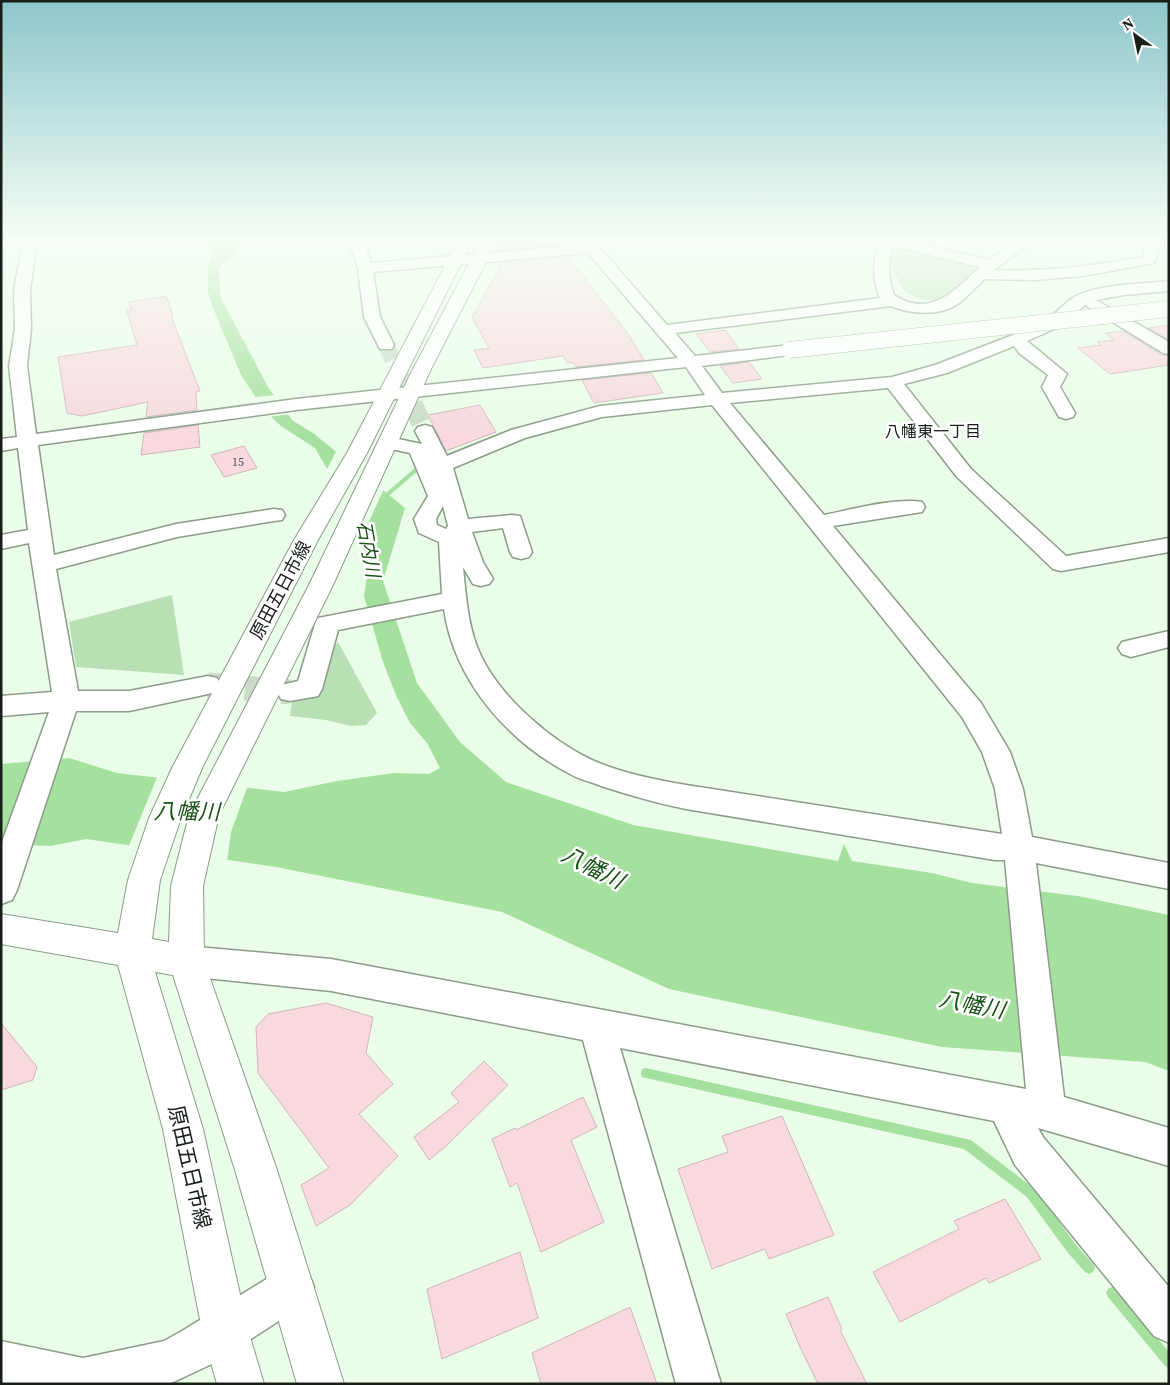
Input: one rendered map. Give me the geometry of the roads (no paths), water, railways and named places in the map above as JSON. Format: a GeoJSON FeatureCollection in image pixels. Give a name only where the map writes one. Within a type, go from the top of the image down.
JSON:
{"type":"FeatureCollection","features":[{"type":"Feature","properties":{"kind":"main road","name":"原田五日市線"},"geometry":{"type":"LineString","coordinates":[[241,1384],[225,1330],[183,1129],[132,953],[142,891],[165,818],[188,766],[212,698],[357,453],[433,306]]}},
{"type":"Feature","properties":{"kind":"main road","name":"原田五日市線"},"geometry":{"type":"LineString","coordinates":[[321,1384],[294,1287],[186,961],[187,886],[204,815],[320,587],[390,443],[422,369],[454,306]]}},
{"type":"Feature","properties":{"kind":"main road"},"geometry":{"type":"LineString","coordinates":[[1,929],[186,961]]}},
{"type":"Feature","properties":{"kind":"street"},"geometry":{"type":"LineString","coordinates":[[1,890],[62,713],[18,366],[23,329],[15,313],[17,306]]}},
{"type":"Feature","properties":{"kind":"street"},"geometry":{"type":"LineString","coordinates":[[370,306],[372,317],[386,345]]}},
{"type":"Feature","properties":{"kind":"street"},"geometry":{"type":"LineString","coordinates":[[642,306],[691,362],[715,396],[972,710],[996,752],[1009,789],[1019,856],[1046,1098]]}},
{"type":"Feature","properties":{"kind":"street"},"geometry":{"type":"LineString","coordinates":[[663,330],[855,306]]}},
{"type":"Feature","properties":{"kind":"street"},"geometry":{"type":"LineString","coordinates":[[908,306],[927,308],[939,306]]}},
{"type":"Feature","properties":{"kind":"street"},"geometry":{"type":"LineString","coordinates":[[434,463],[518,434],[600,412],[715,396],[893,382],[941,369],[1055,323],[1072,306]]}},
{"type":"Feature","properties":{"kind":"street"},"geometry":{"type":"LineString","coordinates":[[1097,306],[1169,349]]}},
{"type":"Feature","properties":{"kind":"street"},"geometry":{"type":"LineString","coordinates":[[1,445],[246,409],[1169,309]]}},
{"type":"Feature","properties":{"kind":"street"},"geometry":{"type":"LineString","coordinates":[[1017,339],[1025,348],[1058,374],[1051,387],[1066,413]]}},
{"type":"Feature","properties":{"kind":"street"},"geometry":{"type":"LineString","coordinates":[[1,358],[19,355]]}},
{"type":"Feature","properties":{"kind":"street"},"geometry":{"type":"LineString","coordinates":[[893,382],[964,473],[1061,564],[1169,545]]}},
{"type":"Feature","properties":{"kind":"street"},"geometry":{"type":"LineString","coordinates":[[425,431],[454,533],[469,555],[481,579]]}},
{"type":"Feature","properties":{"kind":"street"},"geometry":{"type":"LineString","coordinates":[[390,443],[418,449],[434,463]]}},
{"type":"Feature","properties":{"kind":"street"},"geometry":{"type":"LineString","coordinates":[[819,523],[872,512],[914,507]]}},
{"type":"Feature","properties":{"kind":"street"},"geometry":{"type":"LineString","coordinates":[[44,565],[176,531],[274,516]]}},
{"type":"Feature","properties":{"kind":"street"},"geometry":{"type":"LineString","coordinates":[[454,533],[512,521],[521,552]]}},
{"type":"Feature","properties":{"kind":"street"},"geometry":{"type":"LineString","coordinates":[[454,533],[444,601],[486,688],[500,705],[521,724],[582,767],[645,789],[695,799],[995,847],[1019,856],[1169,876]]}},
{"type":"Feature","properties":{"kind":"street"},"geometry":{"type":"LineString","coordinates":[[1,542],[39,534]]}},
{"type":"Feature","properties":{"kind":"street"},"geometry":{"type":"LineString","coordinates":[[290,692],[309,689],[327,624],[444,601]]}},
{"type":"Feature","properties":{"kind":"street"},"geometry":{"type":"LineString","coordinates":[[1131,648],[1169,640]]}},
{"type":"Feature","properties":{"kind":"street"},"geometry":{"type":"LineString","coordinates":[[1,706],[62,713],[128,702],[212,698]]}},
{"type":"Feature","properties":{"kind":"street"},"geometry":{"type":"LineString","coordinates":[[186,961],[331,974],[1006,1105],[1046,1098],[1169,1147]]}},
{"type":"Feature","properties":{"kind":"street"},"geometry":{"type":"LineString","coordinates":[[596,1025],[699,1384]]}},
{"type":"Feature","properties":{"kind":"street"},"geometry":{"type":"LineString","coordinates":[[1006,1105],[1029,1151],[1169,1321]]}},
{"type":"Feature","properties":{"kind":"street"},"geometry":{"type":"LineString","coordinates":[[1,1363],[83,1380],[168,1362],[225,1330],[294,1287]]}},
{"type":"Feature","properties":{"kind":"water"},"geometry":{"type":"Polygon","coordinates":[[[212,306],[225,306],[268,387],[292,420],[313,433],[405,508],[383,581],[417,683],[460,742],[506,782],[633,825],[838,861],[844,844],[852,861],[932,873],[972,883],[1078,896],[1169,915],[1169,1071],[1145,1062],[942,1047],[669,989],[502,912],[276,867],[86,839],[51,846],[1,844],[1,764],[69,758],[117,773],[284,792],[337,781],[394,773],[429,774],[440,768],[427,743],[410,723],[383,662],[364,596],[369,563],[349,507],[315,448],[281,426],[265,411],[241,375],[212,306]]]}},
{"type":"Feature","properties":{"kind":"waterway"},"geometry":{"type":"LineString","coordinates":[[1062,309],[1065,306]]}},
{"type":"Feature","properties":{"kind":"waterway"},"geometry":{"type":"LineString","coordinates":[[437,459],[510,431]]}},
{"type":"Feature","properties":{"kind":"waterway"},"geometry":{"type":"LineString","coordinates":[[381,500],[424,465]]}},
{"type":"Feature","properties":{"kind":"waterway"},"geometry":{"type":"LineString","coordinates":[[646,1073],[967,1144],[1031,1193],[1072,1249],[1089,1268]]}},
{"type":"Feature","properties":{"kind":"waterway"},"geometry":{"type":"LineString","coordinates":[[1112,1293],[1169,1362]]}},
{"type":"Feature","properties":{"kind":"tunnel"},"geometry":{"type":"LineString","coordinates":[[386,345],[401,378]]}},
{"type":"Feature","properties":{"kind":"tunnel"},"geometry":{"type":"LineString","coordinates":[[400,377],[425,431]]}},
{"type":"Feature","properties":{"kind":"tunnel"},"geometry":{"type":"LineString","coordinates":[[208,685],[290,692]]}},
{"type":"Feature","properties":{"kind":"district","name":"八幡東一丁目"},"geometry":{"type":"Point","coordinates":[933,431]}},
{"type":"Feature","properties":{"kind":"water label","name":"石内川"},"geometry":{"type":"Point","coordinates":[369,549]}},
{"type":"Feature","properties":{"kind":"water label","name":"八幡川"},"geometry":{"type":"Point","coordinates":[187,811]}},
{"type":"Feature","properties":{"kind":"water label","name":"八幡川"},"geometry":{"type":"Point","coordinates":[593,867]}},
{"type":"Feature","properties":{"kind":"water label","name":"八幡川"},"geometry":{"type":"Point","coordinates":[972,1004]}}]}
